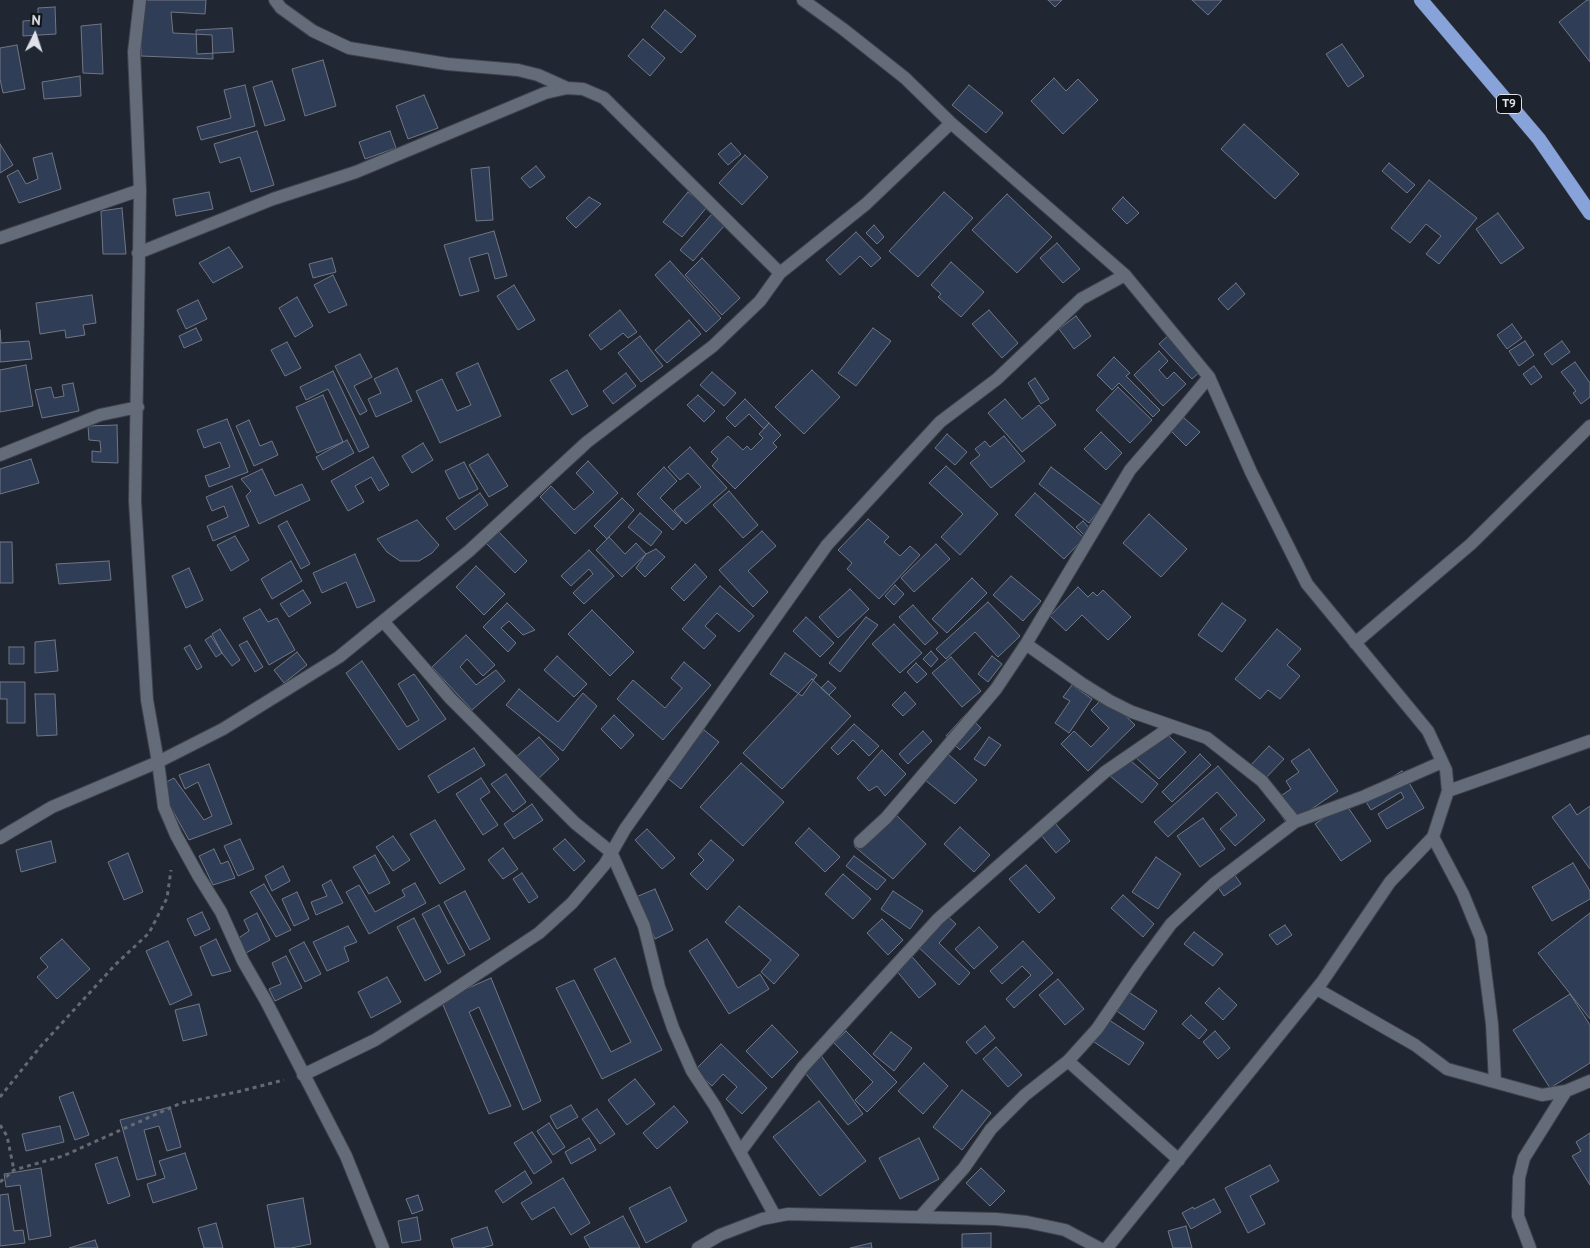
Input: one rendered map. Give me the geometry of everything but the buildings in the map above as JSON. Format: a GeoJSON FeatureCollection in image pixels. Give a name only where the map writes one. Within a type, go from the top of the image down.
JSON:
{"type":"FeatureCollection","features":[{"type":"Feature","properties":{"kind":"highway","name":"T9"},"geometry":{"type":"LineString","coordinates":[[1422,0],[1539,139],[1590,213]]}},
{"type":"Feature","properties":{"kind":"street"},"geometry":{"type":"LineString","coordinates":[[140,0],[134,52],[140,190],[135,501],[147,700],[164,807],[176,835],[198,875],[222,912],[243,960],[346,1156],[382,1248]]}},
{"type":"Feature","properties":{"kind":"street"},"geometry":{"type":"LineString","coordinates":[[275,0],[281,8],[313,31],[349,48],[447,64],[518,70],[538,75],[567,88]]}},
{"type":"Feature","properties":{"kind":"street"},"geometry":{"type":"LineString","coordinates":[[802,0],[843,29],[905,78],[951,123],[1125,275],[1208,377],[1251,472],[1307,584],[1428,732],[1446,770],[1448,790],[1433,838],[1390,882],[1317,988],[1107,1248]]}},
{"type":"Feature","properties":{"kind":"street"},"geometry":{"type":"LineString","coordinates":[[138,254],[273,199],[356,172],[545,94],[567,88],[583,89],[604,98],[780,273]]}},
{"type":"Feature","properties":{"kind":"street"},"geometry":{"type":"LineString","coordinates":[[0,838],[52,807],[158,762],[223,729],[339,657],[469,551],[586,442],[713,346],[760,301],[780,273],[866,204],[951,123]]}},
{"type":"Feature","properties":{"kind":"street"},"geometry":{"type":"LineString","coordinates":[[0,238],[140,190]]}},
{"type":"Feature","properties":{"kind":"street"},"geometry":{"type":"LineString","coordinates":[[303,1075],[375,1040],[446,995],[538,933],[572,903],[605,864],[625,828],[827,545],[940,422],[997,379],[1081,299],[1125,275]]}},
{"type":"Feature","properties":{"kind":"street"},"geometry":{"type":"LineString","coordinates":[[860,842],[886,818],[996,689],[1026,644],[1130,470],[1208,377]]}},
{"type":"Feature","properties":{"kind":"street"},"geometry":{"type":"LineString","coordinates":[[0,456],[100,415],[138,407]]}},
{"type":"Feature","properties":{"kind":"street"},"geometry":{"type":"LineString","coordinates":[[1355,643],[1471,544],[1590,426]]}},
{"type":"Feature","properties":{"kind":"street"},"geometry":{"type":"LineString","coordinates":[[383,621],[450,698],[575,823],[612,852],[644,926],[659,987],[673,1028],[692,1072],[715,1106],[774,1216]]}},
{"type":"Feature","properties":{"kind":"street"},"geometry":{"type":"LineString","coordinates":[[1026,644],[1081,684],[1110,701],[1132,712],[1207,738],[1262,781],[1295,822]]}},
{"type":"Feature","properties":{"kind":"street"},"geometry":{"type":"LineString","coordinates":[[740,1152],[803,1067],[938,919],[1104,772],[1172,726]]}},
{"type":"Feature","properties":{"kind":"street"},"geometry":{"type":"LineString","coordinates":[[1448,790],[1590,741]]}},
{"type":"Feature","properties":{"kind":"street"},"geometry":{"type":"LineString","coordinates":[[920,1217],[964,1168],[991,1130],[1025,1095],[1068,1061],[1097,1029],[1171,924],[1215,883],[1295,822],[1365,796],[1442,762]]}},
{"type":"Feature","properties":{"kind":"street"},"geometry":{"type":"LineString","coordinates":[[1433,838],[1463,894],[1481,938],[1492,1024],[1495,1082]]}},
{"type":"Feature","properties":{"kind":"street"},"geometry":{"type":"LineString","coordinates":[[1317,988],[1415,1045],[1447,1069],[1542,1095],[1566,1091],[1590,1082]]}},
{"type":"Feature","properties":{"kind":"street"},"geometry":{"type":"LineString","coordinates":[[1068,1061],[1179,1160]]}},
{"type":"Feature","properties":{"kind":"street"},"geometry":{"type":"LineString","coordinates":[[1530,1248],[1518,1216],[1519,1178],[1524,1158],[1566,1091]]}},
{"type":"Feature","properties":{"kind":"street"},"geometry":{"type":"LineString","coordinates":[[698,1248],[720,1235],[762,1219],[788,1214],[996,1218],[1065,1230],[1099,1248]]}},
{"type":"Feature","properties":{"kind":"path"},"geometry":{"type":"LineString","coordinates":[[0,1097],[40,1047],[102,978],[149,933],[167,898],[176,835]]}},
{"type":"Feature","properties":{"kind":"path"},"geometry":{"type":"LineString","coordinates":[[0,1182],[14,1170],[63,1156],[181,1103],[237,1092],[303,1075]]}},
{"type":"Feature","properties":{"kind":"path"},"geometry":{"type":"LineString","coordinates":[[0,1125],[7,1136],[14,1170]]}}]}
